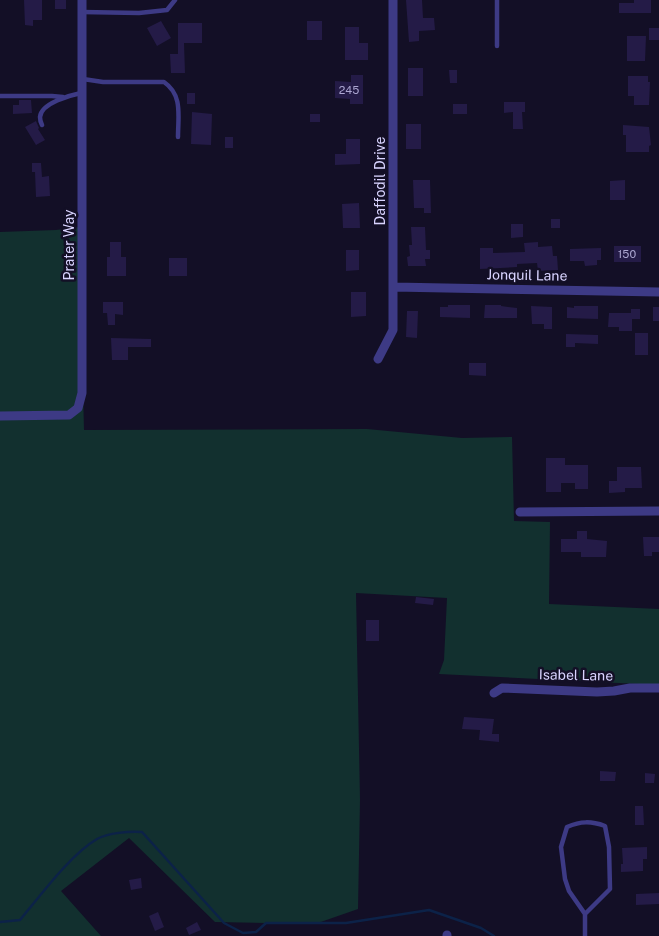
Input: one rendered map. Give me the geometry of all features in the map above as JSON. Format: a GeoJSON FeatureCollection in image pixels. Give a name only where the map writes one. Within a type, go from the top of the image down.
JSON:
{"type":"FeatureCollection","features":[{"type":"Feature","properties":{"kind":"street","name":"Prater Way"},"geometry":{"type":"LineString","coordinates":[[0,416],[69,415],[76,411],[82,399],[82,0]]}},
{"type":"Feature","properties":{"kind":"street","name":"Daffodil Drive"},"geometry":{"type":"LineString","coordinates":[[378,359],[393,330],[393,0]]}},
{"type":"Feature","properties":{"kind":"street","name":"Jonquil Lane"},"geometry":{"type":"LineString","coordinates":[[394,287],[659,292]]}},
{"type":"Feature","properties":{"kind":"street"},"geometry":{"type":"LineString","coordinates":[[520,512],[659,512]]}},
{"type":"Feature","properties":{"kind":"street","name":"Isabel Lane"},"geometry":{"type":"LineString","coordinates":[[494,693],[502,688],[597,692],[630,688],[659,688]]}},
{"type":"Feature","properties":{"kind":"lane"},"geometry":{"type":"LineString","coordinates":[[82,12],[167,10],[175,0]]}},
{"type":"Feature","properties":{"kind":"lane"},"geometry":{"type":"LineString","coordinates":[[497,0],[497,46]]}},
{"type":"Feature","properties":{"kind":"lane"},"geometry":{"type":"LineString","coordinates":[[83,79],[103,82],[164,82],[171,87],[177,100],[178,137]]}},
{"type":"Feature","properties":{"kind":"lane"},"geometry":{"type":"LineString","coordinates":[[0,96],[63,97],[83,92]]}},
{"type":"Feature","properties":{"kind":"lane"},"geometry":{"type":"LineString","coordinates":[[42,125],[40,116],[42,111],[63,97]]}},
{"type":"Feature","properties":{"kind":"lane"},"geometry":{"type":"LineString","coordinates":[[585,914],[610,889],[610,846],[605,826],[593,822],[579,822],[567,827],[561,847],[565,879],[569,891],[585,914],[585,936]]}},
{"type":"Feature","properties":{"kind":"green space"},"geometry":{"type":"Polygon","coordinates":[[[79,227],[84,430],[367,429],[462,438],[512,437],[514,521],[550,522],[549,604],[659,609],[659,685],[439,674],[444,660],[447,598],[356,593],[360,800],[358,909],[315,924],[215,922],[129,838],[61,891],[101,936],[0,936],[0,232],[56,230],[79,227]]]}},
{"type":"Feature","properties":{"kind":"building"},"geometry":{"type":"Polygon","coordinates":[[[24,0],[42,0],[42,20],[33,20],[33,26],[25,25],[24,0]]]}},
{"type":"Feature","properties":{"kind":"building"},"geometry":{"type":"Polygon","coordinates":[[[55,0],[66,0],[66,9],[55,9],[55,0]]]}},
{"type":"Feature","properties":{"kind":"building"},"geometry":{"type":"Polygon","coordinates":[[[406,0],[422,0],[423,18],[434,18],[435,30],[419,31],[419,41],[409,42],[406,0]]]}},
{"type":"Feature","properties":{"kind":"building"},"geometry":{"type":"Polygon","coordinates":[[[634,0],[651,0],[651,13],[619,13],[619,3],[634,3],[634,0]]]}},
{"type":"Feature","properties":{"kind":"building"},"geometry":{"type":"Polygon","coordinates":[[[161,21],[171,38],[157,46],[147,28],[161,21]]]}},
{"type":"Feature","properties":{"kind":"building"},"geometry":{"type":"Polygon","coordinates":[[[307,21],[322,21],[322,40],[307,40],[307,21]]]}},
{"type":"Feature","properties":{"kind":"building"},"geometry":{"type":"Polygon","coordinates":[[[178,23],[202,23],[202,43],[184,43],[185,73],[171,73],[170,54],[178,54],[178,23]]]}},
{"type":"Feature","properties":{"kind":"building"},"geometry":{"type":"Polygon","coordinates":[[[345,27],[359,27],[359,43],[368,43],[368,60],[345,60],[345,27]]]}},
{"type":"Feature","properties":{"kind":"building"},"geometry":{"type":"Polygon","coordinates":[[[649,28],[659,28],[659,40],[649,40],[649,28]]]}},
{"type":"Feature","properties":{"kind":"building"},"geometry":{"type":"Polygon","coordinates":[[[627,36],[646,36],[645,61],[627,61],[627,36]]]}},
{"type":"Feature","properties":{"kind":"building"},"geometry":{"type":"Polygon","coordinates":[[[408,68],[423,68],[423,96],[408,96],[408,68]]]}},
{"type":"Feature","properties":{"kind":"building"},"geometry":{"type":"Polygon","coordinates":[[[449,70],[457,70],[457,83],[450,83],[449,70]]]}},
{"type":"Feature","properties":{"kind":"building"},"geometry":{"type":"Polygon","coordinates":[[[351,75],[363,75],[363,104],[350,104],[350,99],[335,98],[335,81],[351,82],[351,75]]]}},
{"type":"Feature","properties":{"kind":"building"},"geometry":{"type":"Polygon","coordinates":[[[628,76],[648,76],[648,82],[650,82],[649,105],[634,105],[634,96],[628,96],[628,76]]]}},
{"type":"Feature","properties":{"kind":"building"},"geometry":{"type":"Polygon","coordinates":[[[187,93],[195,93],[195,104],[187,104],[187,93]]]}},
{"type":"Feature","properties":{"kind":"building"},"geometry":{"type":"Polygon","coordinates":[[[19,100],[31,100],[32,113],[13,114],[13,105],[19,105],[19,100]]]}},
{"type":"Feature","properties":{"kind":"building"},"geometry":{"type":"Polygon","coordinates":[[[504,102],[525,102],[525,112],[522,112],[523,129],[513,129],[513,112],[504,113],[504,102]]]}},
{"type":"Feature","properties":{"kind":"building"},"geometry":{"type":"Polygon","coordinates":[[[453,104],[467,104],[467,114],[453,114],[453,104]]]}},
{"type":"Feature","properties":{"kind":"building"},"geometry":{"type":"Polygon","coordinates":[[[192,112],[212,114],[211,145],[191,144],[192,112]]]}},
{"type":"Feature","properties":{"kind":"building"},"geometry":{"type":"Polygon","coordinates":[[[310,114],[320,114],[320,122],[310,122],[310,114]]]}},
{"type":"Feature","properties":{"kind":"building"},"geometry":{"type":"Polygon","coordinates":[[[36,121],[38,129],[45,140],[36,145],[25,127],[36,121]]]}},
{"type":"Feature","properties":{"kind":"building"},"geometry":{"type":"Polygon","coordinates":[[[406,124],[421,124],[421,149],[406,149],[406,124]]]}},
{"type":"Feature","properties":{"kind":"building"},"geometry":{"type":"Polygon","coordinates":[[[623,125],[649,127],[651,145],[649,146],[649,152],[626,152],[626,135],[623,135],[623,125]]]}},
{"type":"Feature","properties":{"kind":"building"},"geometry":{"type":"Polygon","coordinates":[[[225,137],[233,137],[233,148],[225,148],[225,137]]]}},
{"type":"Feature","properties":{"kind":"building"},"geometry":{"type":"Polygon","coordinates":[[[346,139],[360,139],[360,164],[335,165],[335,154],[346,154],[346,139]]]}},
{"type":"Feature","properties":{"kind":"building"},"geometry":{"type":"Polygon","coordinates":[[[32,163],[41,163],[42,177],[49,176],[50,196],[36,197],[35,172],[32,172],[32,163]]]}},
{"type":"Feature","properties":{"kind":"building"},"geometry":{"type":"Polygon","coordinates":[[[413,180],[430,180],[431,213],[424,213],[424,208],[414,208],[413,180]]]}},
{"type":"Feature","properties":{"kind":"building"},"geometry":{"type":"Polygon","coordinates":[[[625,180],[625,200],[610,200],[610,181],[625,180]]]}},
{"type":"Feature","properties":{"kind":"building"},"geometry":{"type":"Polygon","coordinates":[[[359,203],[360,228],[343,228],[342,204],[359,203]]]}},
{"type":"Feature","properties":{"kind":"building"},"geometry":{"type":"Polygon","coordinates":[[[551,219],[560,219],[560,228],[551,228],[551,219]]]}},
{"type":"Feature","properties":{"kind":"building"},"geometry":{"type":"Polygon","coordinates":[[[511,224],[523,224],[523,237],[511,238],[511,224]]]}},
{"type":"Feature","properties":{"kind":"building"},"geometry":{"type":"Polygon","coordinates":[[[411,227],[425,227],[426,250],[430,250],[430,259],[425,259],[426,266],[408,266],[407,257],[410,256],[409,245],[412,245],[411,227]]]}},
{"type":"Feature","properties":{"kind":"building"},"geometry":{"type":"Polygon","coordinates":[[[110,242],[121,242],[121,257],[126,257],[126,276],[107,276],[107,257],[110,257],[110,242]]]}},
{"type":"Feature","properties":{"kind":"building"},"geometry":{"type":"Polygon","coordinates":[[[538,242],[538,247],[552,246],[553,256],[557,256],[558,270],[538,271],[537,263],[517,264],[517,267],[480,269],[480,248],[493,248],[493,253],[525,252],[524,243],[538,242]]]}},
{"type":"Feature","properties":{"kind":"building"},"geometry":{"type":"Polygon","coordinates":[[[614,246],[641,246],[641,262],[614,262],[614,246]]]}},
{"type":"Feature","properties":{"kind":"building"},"geometry":{"type":"Polygon","coordinates":[[[601,248],[601,260],[597,260],[597,265],[585,266],[584,261],[570,261],[570,249],[601,248]]]}},
{"type":"Feature","properties":{"kind":"building"},"geometry":{"type":"Polygon","coordinates":[[[346,250],[359,250],[359,270],[346,271],[346,250]]]}},
{"type":"Feature","properties":{"kind":"building"},"geometry":{"type":"Polygon","coordinates":[[[169,258],[187,258],[187,276],[169,276],[169,258]]]}},
{"type":"Feature","properties":{"kind":"building"},"geometry":{"type":"Polygon","coordinates":[[[351,292],[366,292],[366,316],[351,317],[351,292]]]}},
{"type":"Feature","properties":{"kind":"building"},"geometry":{"type":"Polygon","coordinates":[[[103,302],[123,302],[123,315],[115,314],[115,325],[108,325],[107,313],[103,313],[103,302]]]}},
{"type":"Feature","properties":{"kind":"building"},"geometry":{"type":"Polygon","coordinates":[[[448,305],[470,305],[470,318],[440,317],[440,307],[448,307],[448,305]]]}},
{"type":"Feature","properties":{"kind":"building"},"geometry":{"type":"Polygon","coordinates":[[[485,305],[517,308],[517,318],[484,318],[485,305]]]}},
{"type":"Feature","properties":{"kind":"building"},"geometry":{"type":"Polygon","coordinates":[[[531,306],[552,307],[552,329],[544,329],[544,324],[532,324],[531,306]]]}},
{"type":"Feature","properties":{"kind":"building"},"geometry":{"type":"Polygon","coordinates":[[[574,306],[598,306],[598,319],[567,318],[567,307],[574,308],[574,306]]]}},
{"type":"Feature","properties":{"kind":"building"},"geometry":{"type":"Polygon","coordinates":[[[653,307],[659,307],[659,321],[653,321],[653,307]]]}},
{"type":"Feature","properties":{"kind":"building"},"geometry":{"type":"Polygon","coordinates":[[[631,309],[640,309],[640,319],[632,319],[632,331],[619,331],[619,327],[608,327],[609,313],[631,313],[631,309]]]}},
{"type":"Feature","properties":{"kind":"building"},"geometry":{"type":"Polygon","coordinates":[[[407,311],[418,311],[417,338],[406,337],[407,311]]]}},
{"type":"Feature","properties":{"kind":"building"},"geometry":{"type":"Polygon","coordinates":[[[635,333],[648,333],[648,355],[635,355],[635,333]]]}},
{"type":"Feature","properties":{"kind":"building"},"geometry":{"type":"Polygon","coordinates":[[[566,334],[598,335],[598,344],[575,343],[575,347],[566,347],[566,334]]]}},
{"type":"Feature","properties":{"kind":"building"},"geometry":{"type":"Polygon","coordinates":[[[111,338],[151,339],[151,347],[128,347],[128,360],[112,360],[111,338]]]}},
{"type":"Feature","properties":{"kind":"building"},"geometry":{"type":"Polygon","coordinates":[[[469,363],[486,363],[486,376],[469,375],[469,363]]]}},
{"type":"Feature","properties":{"kind":"building"},"geometry":{"type":"Polygon","coordinates":[[[546,458],[565,458],[565,465],[588,465],[588,489],[575,489],[575,483],[561,483],[561,492],[546,492],[546,458]]]}},
{"type":"Feature","properties":{"kind":"building"},"geometry":{"type":"Polygon","coordinates":[[[617,467],[641,467],[642,488],[625,488],[625,492],[609,493],[609,481],[617,481],[617,467]]]}},
{"type":"Feature","properties":{"kind":"building"},"geometry":{"type":"Polygon","coordinates":[[[577,531],[587,531],[587,539],[607,541],[606,557],[581,557],[581,552],[561,552],[561,539],[577,539],[577,531]]]}},
{"type":"Feature","properties":{"kind":"building"},"geometry":{"type":"Polygon","coordinates":[[[643,537],[659,537],[659,552],[652,552],[652,556],[644,556],[643,537]]]}},
{"type":"Feature","properties":{"kind":"building"},"geometry":{"type":"Polygon","coordinates":[[[416,597],[434,599],[433,605],[415,603],[416,597]]]}},
{"type":"Feature","properties":{"kind":"building"},"geometry":{"type":"Polygon","coordinates":[[[366,620],[379,620],[379,641],[366,641],[366,620]]]}},
{"type":"Feature","properties":{"kind":"building"},"geometry":{"type":"Polygon","coordinates":[[[464,717],[494,719],[492,734],[499,734],[499,742],[479,740],[480,730],[462,729],[464,717]]]}},
{"type":"Feature","properties":{"kind":"building"},"geometry":{"type":"Polygon","coordinates":[[[600,771],[616,772],[615,781],[600,781],[600,771]]]}},
{"type":"Feature","properties":{"kind":"building"},"geometry":{"type":"Polygon","coordinates":[[[645,773],[655,774],[654,783],[645,783],[645,773]]]}},
{"type":"Feature","properties":{"kind":"building"},"geometry":{"type":"Polygon","coordinates":[[[635,806],[643,806],[644,825],[635,825],[635,806]]]}},
{"type":"Feature","properties":{"kind":"building"},"geometry":{"type":"Polygon","coordinates":[[[647,847],[647,859],[643,859],[643,871],[621,872],[621,864],[623,864],[622,848],[647,847]]]}},
{"type":"Feature","properties":{"kind":"building"},"geometry":{"type":"Polygon","coordinates":[[[141,878],[142,888],[131,890],[129,880],[141,878]]]}},
{"type":"Feature","properties":{"kind":"building"},"geometry":{"type":"Polygon","coordinates":[[[659,893],[659,904],[636,905],[636,894],[659,893]]]}},
{"type":"Feature","properties":{"kind":"building"},"geometry":{"type":"Polygon","coordinates":[[[158,912],[164,927],[155,931],[149,916],[158,912]]]}},
{"type":"Feature","properties":{"kind":"building"},"geometry":{"type":"Polygon","coordinates":[[[197,922],[201,930],[189,935],[186,928],[197,922]]]}},
{"type":"Feature","properties":{"kind":"waterway"},"geometry":{"type":"LineString","coordinates":[[0,922],[20,920],[66,865],[97,839],[125,832],[142,832],[224,923],[243,933],[256,932],[266,923],[346,923],[429,910],[481,928],[494,936]]}}]}
